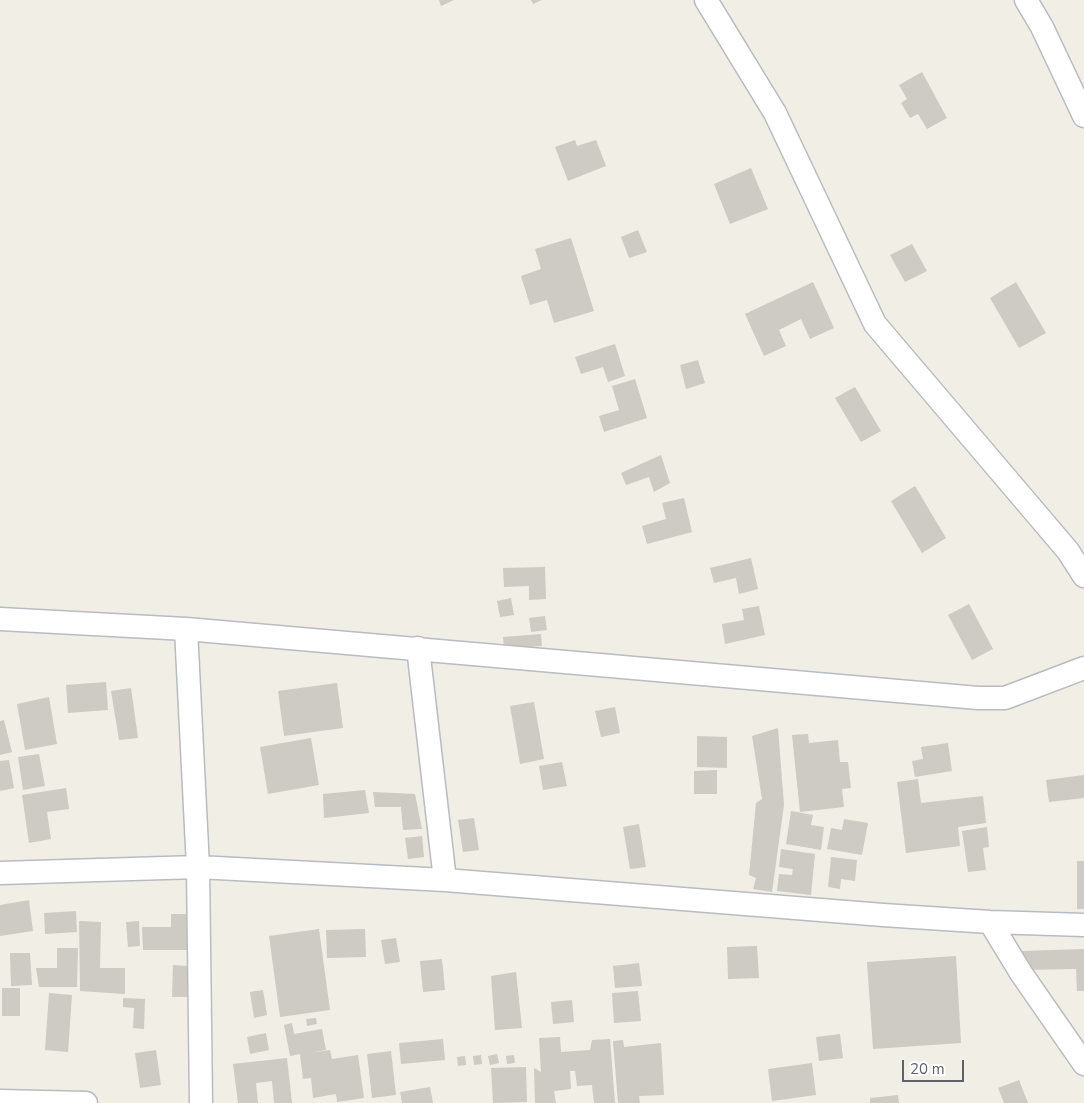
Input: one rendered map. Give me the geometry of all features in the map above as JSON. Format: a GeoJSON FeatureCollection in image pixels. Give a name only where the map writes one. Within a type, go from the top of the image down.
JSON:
{"type":"FeatureCollection","features":[{"type":"Feature","properties":{"kind":"street"},"geometry":{"type":"LineString","coordinates":[[706,0],[775,113],[875,324],[1068,551],[1084,576]]}},
{"type":"Feature","properties":{"kind":"street"},"geometry":{"type":"LineString","coordinates":[[1026,0],[1042,27],[1084,116]]}},
{"type":"Feature","properties":{"kind":"street"},"geometry":{"type":"LineString","coordinates":[[0,619],[186,629],[978,698],[1005,698],[1084,668]]}},
{"type":"Feature","properties":{"kind":"street"},"geometry":{"type":"LineString","coordinates":[[186,629],[198,867],[201,1103]]}},
{"type":"Feature","properties":{"kind":"street"},"geometry":{"type":"LineString","coordinates":[[418,648],[445,880]]}},
{"type":"Feature","properties":{"kind":"street"},"geometry":{"type":"LineString","coordinates":[[0,873],[198,867],[445,880],[883,916],[1084,925]]}},
{"type":"Feature","properties":{"kind":"street"},"geometry":{"type":"LineString","coordinates":[[990,922],[1021,973],[1084,1064]]}},
{"type":"Feature","properties":{"kind":"street"},"geometry":{"type":"LineString","coordinates":[[0,1101],[86,1103]]}},
{"type":"Feature","properties":{"kind":"building"},"geometry":{"type":"Polygon","coordinates":[[[439,0],[454,0],[441,6],[439,0]]]}},
{"type":"Feature","properties":{"kind":"building"},"geometry":{"type":"Polygon","coordinates":[[[531,0],[542,0],[533,4],[531,0]]]}},
{"type":"Feature","properties":{"kind":"building"},"geometry":{"type":"Polygon","coordinates":[[[922,72],[947,118],[927,129],[918,114],[910,118],[901,103],[907,99],[899,85],[922,72]]]}},
{"type":"Feature","properties":{"kind":"building"},"geometry":{"type":"Polygon","coordinates":[[[575,140],[577,146],[596,140],[606,166],[568,181],[555,147],[575,140]]]}},
{"type":"Feature","properties":{"kind":"building"},"geometry":{"type":"Polygon","coordinates":[[[751,168],[768,209],[730,224],[714,184],[751,168]]]}},
{"type":"Feature","properties":{"kind":"building"},"geometry":{"type":"Polygon","coordinates":[[[638,230],[647,252],[629,258],[621,237],[638,230]]]}},
{"type":"Feature","properties":{"kind":"building"},"geometry":{"type":"Polygon","coordinates":[[[571,238],[594,311],[554,323],[547,300],[530,305],[521,276],[541,269],[535,249],[571,238]]]}},
{"type":"Feature","properties":{"kind":"building"},"geometry":{"type":"Polygon","coordinates":[[[912,244],[927,271],[905,282],[890,255],[912,244]]]}},
{"type":"Feature","properties":{"kind":"building"},"geometry":{"type":"Polygon","coordinates":[[[813,282],[834,328],[810,339],[801,319],[779,330],[786,346],[764,356],[745,314],[813,282]]]}},
{"type":"Feature","properties":{"kind":"building"},"geometry":{"type":"Polygon","coordinates":[[[1016,282],[1046,333],[1019,348],[990,298],[1016,282]]]}},
{"type":"Feature","properties":{"kind":"building"},"geometry":{"type":"Polygon","coordinates":[[[615,344],[625,376],[608,382],[603,367],[581,374],[575,357],[615,344]]]}},
{"type":"Feature","properties":{"kind":"building"},"geometry":{"type":"Polygon","coordinates":[[[698,360],[705,383],[686,389],[680,365],[698,360]]]}},
{"type":"Feature","properties":{"kind":"building"},"geometry":{"type":"Polygon","coordinates":[[[635,379],[647,418],[604,432],[599,416],[619,410],[612,386],[635,379]]]}},
{"type":"Feature","properties":{"kind":"building"},"geometry":{"type":"Polygon","coordinates":[[[855,387],[881,431],[861,442],[835,398],[855,387]]]}},
{"type":"Feature","properties":{"kind":"building"},"geometry":{"type":"Polygon","coordinates":[[[661,455],[670,483],[654,492],[649,477],[626,485],[621,473],[661,455]]]}},
{"type":"Feature","properties":{"kind":"building"},"geometry":{"type":"Polygon","coordinates":[[[915,486],[946,538],[922,553],[891,501],[915,486]]]}},
{"type":"Feature","properties":{"kind":"building"},"geometry":{"type":"Polygon","coordinates":[[[684,498],[692,532],[647,544],[642,526],[666,519],[662,503],[684,498]]]}},
{"type":"Feature","properties":{"kind":"building"},"geometry":{"type":"Polygon","coordinates":[[[751,558],[758,589],[739,594],[736,578],[714,583],[710,568],[751,558]]]}},
{"type":"Feature","properties":{"kind":"building"},"geometry":{"type":"Polygon","coordinates":[[[545,567],[546,599],[529,600],[529,586],[504,587],[503,568],[545,567]]]}},
{"type":"Feature","properties":{"kind":"building"},"geometry":{"type":"Polygon","coordinates":[[[511,598],[514,615],[500,617],[497,601],[511,598]]]}},
{"type":"Feature","properties":{"kind":"building"},"geometry":{"type":"Polygon","coordinates":[[[969,604],[993,649],[972,660],[948,615],[969,604]]]}},
{"type":"Feature","properties":{"kind":"building"},"geometry":{"type":"Polygon","coordinates":[[[759,606],[765,635],[725,644],[722,624],[744,620],[742,609],[759,606]]]}},
{"type":"Feature","properties":{"kind":"building"},"geometry":{"type":"Polygon","coordinates":[[[545,616],[547,630],[531,632],[529,618],[545,616]]]}},
{"type":"Feature","properties":{"kind":"building"},"geometry":{"type":"Polygon","coordinates":[[[541,634],[542,646],[504,649],[503,637],[541,634]]]}},
{"type":"Feature","properties":{"kind":"building"},"geometry":{"type":"Polygon","coordinates":[[[106,682],[108,710],[68,713],[66,685],[106,682]]]}},
{"type":"Feature","properties":{"kind":"building"},"geometry":{"type":"Polygon","coordinates":[[[337,683],[343,728],[284,736],[278,691],[337,683]]]}},
{"type":"Feature","properties":{"kind":"building"},"geometry":{"type":"Polygon","coordinates":[[[131,688],[138,738],[119,740],[111,691],[131,688]]]}},
{"type":"Feature","properties":{"kind":"building"},"geometry":{"type":"Polygon","coordinates":[[[49,697],[57,744],[25,750],[17,704],[49,697]]]}},
{"type":"Feature","properties":{"kind":"building"},"geometry":{"type":"Polygon","coordinates":[[[534,702],[544,759],[520,764],[510,706],[534,702]]]}},
{"type":"Feature","properties":{"kind":"building"},"geometry":{"type":"Polygon","coordinates":[[[615,707],[620,733],[601,737],[595,711],[615,707]]]}},
{"type":"Feature","properties":{"kind":"building"},"geometry":{"type":"Polygon","coordinates":[[[4,720],[12,752],[0,755],[0,721],[4,720]]]}},
{"type":"Feature","properties":{"kind":"building"},"geometry":{"type":"Polygon","coordinates":[[[778,728],[784,805],[772,892],[753,889],[756,878],[749,875],[756,803],[762,799],[752,736],[778,728]]]}},
{"type":"Feature","properties":{"kind":"building"},"geometry":{"type":"Polygon","coordinates":[[[808,734],[809,743],[838,740],[840,762],[848,762],[851,788],[842,789],[844,807],[800,812],[792,735],[808,734]]]}},
{"type":"Feature","properties":{"kind":"building"},"geometry":{"type":"Polygon","coordinates":[[[697,736],[727,737],[727,768],[697,767],[697,736]]]}},
{"type":"Feature","properties":{"kind":"building"},"geometry":{"type":"Polygon","coordinates":[[[311,738],[319,785],[268,794],[260,747],[311,738]]]}},
{"type":"Feature","properties":{"kind":"building"},"geometry":{"type":"Polygon","coordinates":[[[948,743],[952,771],[915,777],[912,761],[923,759],[921,747],[948,743]]]}},
{"type":"Feature","properties":{"kind":"building"},"geometry":{"type":"Polygon","coordinates":[[[39,754],[45,786],[23,790],[18,757],[39,754]]]}},
{"type":"Feature","properties":{"kind":"building"},"geometry":{"type":"Polygon","coordinates":[[[9,760],[14,788],[0,791],[0,761],[9,760]]]}},
{"type":"Feature","properties":{"kind":"building"},"geometry":{"type":"Polygon","coordinates":[[[562,762],[567,786],[543,790],[539,766],[562,762]]]}},
{"type":"Feature","properties":{"kind":"building"},"geometry":{"type":"Polygon","coordinates":[[[717,770],[717,794],[694,794],[694,771],[717,770]]]}},
{"type":"Feature","properties":{"kind":"building"},"geometry":{"type":"Polygon","coordinates":[[[1084,775],[1084,798],[1049,802],[1046,780],[1084,775]]]}},
{"type":"Feature","properties":{"kind":"building"},"geometry":{"type":"Polygon","coordinates":[[[918,779],[921,803],[983,796],[986,823],[958,827],[960,846],[906,853],[897,782],[918,779]]]}},
{"type":"Feature","properties":{"kind":"building"},"geometry":{"type":"Polygon","coordinates":[[[66,788],[69,809],[47,812],[51,839],[29,843],[22,795],[66,788]]]}},
{"type":"Feature","properties":{"kind":"building"},"geometry":{"type":"Polygon","coordinates":[[[365,790],[369,813],[324,818],[323,794],[365,790]]]}},
{"type":"Feature","properties":{"kind":"building"},"geometry":{"type":"Polygon","coordinates":[[[373,792],[415,794],[422,829],[403,830],[401,807],[375,807],[373,792]]]}},
{"type":"Feature","properties":{"kind":"building"},"geometry":{"type":"Polygon","coordinates":[[[791,811],[813,815],[811,825],[824,827],[821,850],[786,844],[791,811]]]}},
{"type":"Feature","properties":{"kind":"building"},"geometry":{"type":"Polygon","coordinates":[[[474,818],[479,850],[463,852],[458,820],[474,818]]]}},
{"type":"Feature","properties":{"kind":"building"},"geometry":{"type":"Polygon","coordinates":[[[844,819],[868,823],[862,855],[827,849],[831,828],[842,830],[844,819]]]}},
{"type":"Feature","properties":{"kind":"building"},"geometry":{"type":"Polygon","coordinates":[[[639,824],[646,867],[630,869],[623,827],[639,824]]]}},
{"type":"Feature","properties":{"kind":"building"},"geometry":{"type":"Polygon","coordinates":[[[987,827],[989,847],[983,848],[986,870],[968,872],[962,831],[987,827]]]}},
{"type":"Feature","properties":{"kind":"building"},"geometry":{"type":"Polygon","coordinates":[[[422,836],[424,857],[408,859],[405,838],[422,836]]]}},
{"type":"Feature","properties":{"kind":"building"},"geometry":{"type":"Polygon","coordinates":[[[781,849],[815,854],[811,895],[777,891],[779,874],[792,875],[793,869],[779,867],[781,849]]]}},
{"type":"Feature","properties":{"kind":"building"},"geometry":{"type":"Polygon","coordinates":[[[831,857],[857,860],[855,881],[841,879],[840,889],[828,887],[831,857]]]}},
{"type":"Feature","properties":{"kind":"building"},"geometry":{"type":"Polygon","coordinates":[[[1077,861],[1084,861],[1084,909],[1077,909],[1077,861]]]}},
{"type":"Feature","properties":{"kind":"building"},"geometry":{"type":"Polygon","coordinates":[[[29,900],[33,931],[0,936],[0,905],[29,900]]]}},
{"type":"Feature","properties":{"kind":"building"},"geometry":{"type":"Polygon","coordinates":[[[76,911],[77,932],[45,934],[44,913],[76,911]]]}},
{"type":"Feature","properties":{"kind":"building"},"geometry":{"type":"Polygon","coordinates":[[[171,914],[189,914],[189,950],[143,950],[142,927],[171,927],[171,914]]]}},
{"type":"Feature","properties":{"kind":"building"},"geometry":{"type":"Polygon","coordinates":[[[79,921],[101,922],[100,968],[125,968],[125,994],[80,991],[79,921]]]}},
{"type":"Feature","properties":{"kind":"building"},"geometry":{"type":"Polygon","coordinates":[[[139,921],[140,946],[128,947],[126,922],[139,921]]]}},
{"type":"Feature","properties":{"kind":"building"},"geometry":{"type":"Polygon","coordinates":[[[319,929],[330,1010],[280,1017],[269,936],[319,929]]]}},
{"type":"Feature","properties":{"kind":"building"},"geometry":{"type":"Polygon","coordinates":[[[365,929],[366,957],[327,958],[326,930],[365,929]]]}},
{"type":"Feature","properties":{"kind":"building"},"geometry":{"type":"Polygon","coordinates":[[[396,938],[400,962],[385,964],[381,940],[396,938]]]}},
{"type":"Feature","properties":{"kind":"building"},"geometry":{"type":"Polygon","coordinates":[[[757,946],[759,978],[728,979],[727,947],[757,946]]]}},
{"type":"Feature","properties":{"kind":"building"},"geometry":{"type":"Polygon","coordinates":[[[57,948],[78,948],[77,987],[39,987],[36,968],[57,968],[57,948]]]}},
{"type":"Feature","properties":{"kind":"building"},"geometry":{"type":"Polygon","coordinates":[[[1084,949],[1084,991],[1077,991],[1076,969],[1022,970],[1022,951],[1084,949]]]}},
{"type":"Feature","properties":{"kind":"building"},"geometry":{"type":"Polygon","coordinates":[[[10,953],[30,953],[32,985],[11,986],[10,953]]]}},
{"type":"Feature","properties":{"kind":"building"},"geometry":{"type":"Polygon","coordinates":[[[956,956],[961,1043],[873,1049],[867,962],[956,956]]]}},
{"type":"Feature","properties":{"kind":"building"},"geometry":{"type":"Polygon","coordinates":[[[442,959],[445,990],[423,992],[420,961],[442,959]]]}},
{"type":"Feature","properties":{"kind":"building"},"geometry":{"type":"Polygon","coordinates":[[[639,963],[642,986],[615,988],[613,966],[639,963]]]}},
{"type":"Feature","properties":{"kind":"building"},"geometry":{"type":"Polygon","coordinates":[[[173,965],[189,966],[188,997],[172,997],[173,965]]]}},
{"type":"Feature","properties":{"kind":"building"},"geometry":{"type":"Polygon","coordinates":[[[516,972],[522,1028],[495,1030],[491,976],[516,972]]]}},
{"type":"Feature","properties":{"kind":"building"},"geometry":{"type":"Polygon","coordinates":[[[2,988],[20,988],[20,1016],[2,1016],[2,988]]]}},
{"type":"Feature","properties":{"kind":"building"},"geometry":{"type":"Polygon","coordinates":[[[263,990],[267,1015],[254,1018],[250,992],[263,990]]]}},
{"type":"Feature","properties":{"kind":"building"},"geometry":{"type":"Polygon","coordinates":[[[638,991],[641,1021],[614,1023],[612,993],[638,991]]]}},
{"type":"Feature","properties":{"kind":"building"},"geometry":{"type":"Polygon","coordinates":[[[49,993],[72,995],[68,1052],[45,1050],[49,993]]]}},
{"type":"Feature","properties":{"kind":"building"},"geometry":{"type":"Polygon","coordinates":[[[123,998],[145,999],[144,1029],[133,1028],[134,1008],[123,1007],[123,998]]]}},
{"type":"Feature","properties":{"kind":"building"},"geometry":{"type":"Polygon","coordinates":[[[572,1000],[574,1022],[553,1024],[551,1002],[572,1000]]]}},
{"type":"Feature","properties":{"kind":"building"},"geometry":{"type":"Polygon","coordinates":[[[316,1018],[317,1024],[307,1026],[306,1019],[316,1018]]]}},
{"type":"Feature","properties":{"kind":"building"},"geometry":{"type":"Polygon","coordinates":[[[292,1023],[294,1034],[322,1029],[326,1050],[310,1053],[330,1050],[332,1059],[358,1055],[364,1098],[337,1102],[336,1094],[313,1098],[311,1078],[303,1079],[300,1054],[290,1056],[284,1025],[292,1023]]]}},
{"type":"Feature","properties":{"kind":"building"},"geometry":{"type":"Polygon","coordinates":[[[266,1033],[269,1050],[250,1054],[247,1037],[266,1033]]]}},
{"type":"Feature","properties":{"kind":"building"},"geometry":{"type":"Polygon","coordinates":[[[840,1034],[843,1058],[819,1061],[816,1037],[840,1034]]]}},
{"type":"Feature","properties":{"kind":"building"},"geometry":{"type":"Polygon","coordinates":[[[560,1037],[561,1052],[590,1050],[592,1040],[610,1039],[615,1103],[594,1103],[592,1085],[577,1086],[575,1071],[570,1071],[571,1089],[554,1091],[556,1103],[535,1103],[534,1068],[541,1072],[539,1038],[560,1037]]]}},
{"type":"Feature","properties":{"kind":"building"},"geometry":{"type":"Polygon","coordinates":[[[443,1039],[445,1060],[401,1064],[399,1043],[443,1039]]]}},
{"type":"Feature","properties":{"kind":"building"},"geometry":{"type":"Polygon","coordinates":[[[623,1040],[624,1047],[661,1043],[664,1095],[639,1096],[640,1103],[618,1103],[613,1041],[623,1040]]]}},
{"type":"Feature","properties":{"kind":"building"},"geometry":{"type":"Polygon","coordinates":[[[156,1050],[161,1085],[140,1088],[135,1053],[156,1050]]]}},
{"type":"Feature","properties":{"kind":"building"},"geometry":{"type":"Polygon","coordinates":[[[391,1051],[396,1095],[372,1098],[367,1054],[391,1051]]]}},
{"type":"Feature","properties":{"kind":"building"},"geometry":{"type":"Polygon","coordinates":[[[497,1054],[499,1063],[490,1065],[488,1056],[497,1054]]]}},
{"type":"Feature","properties":{"kind":"building"},"geometry":{"type":"Polygon","coordinates":[[[481,1055],[482,1064],[474,1065],[473,1056],[481,1055]]]}},
{"type":"Feature","properties":{"kind":"building"},"geometry":{"type":"Polygon","coordinates":[[[514,1055],[515,1063],[507,1064],[506,1056],[514,1055]]]}},
{"type":"Feature","properties":{"kind":"building"},"geometry":{"type":"Polygon","coordinates":[[[465,1056],[466,1065],[458,1066],[457,1057],[465,1056]]]}},
{"type":"Feature","properties":{"kind":"building"},"geometry":{"type":"Polygon","coordinates":[[[287,1058],[292,1103],[274,1103],[272,1081],[256,1083],[258,1103],[238,1103],[233,1064],[287,1058]]]}},
{"type":"Feature","properties":{"kind":"building"},"geometry":{"type":"Polygon","coordinates":[[[812,1063],[816,1095],[772,1101],[768,1069],[812,1063]]]}},
{"type":"Feature","properties":{"kind":"building"},"geometry":{"type":"Polygon","coordinates":[[[526,1067],[527,1102],[493,1103],[491,1068],[526,1067]]]}},
{"type":"Feature","properties":{"kind":"building"},"geometry":{"type":"Polygon","coordinates":[[[1019,1080],[1028,1103],[1004,1103],[998,1088],[1019,1080]]]}},
{"type":"Feature","properties":{"kind":"building"},"geometry":{"type":"Polygon","coordinates":[[[430,1087],[433,1103],[402,1103],[400,1092],[430,1087]]]}},
{"type":"Feature","properties":{"kind":"building"},"geometry":{"type":"Polygon","coordinates":[[[898,1095],[899,1103],[870,1103],[870,1098],[898,1095]]]}}]}
